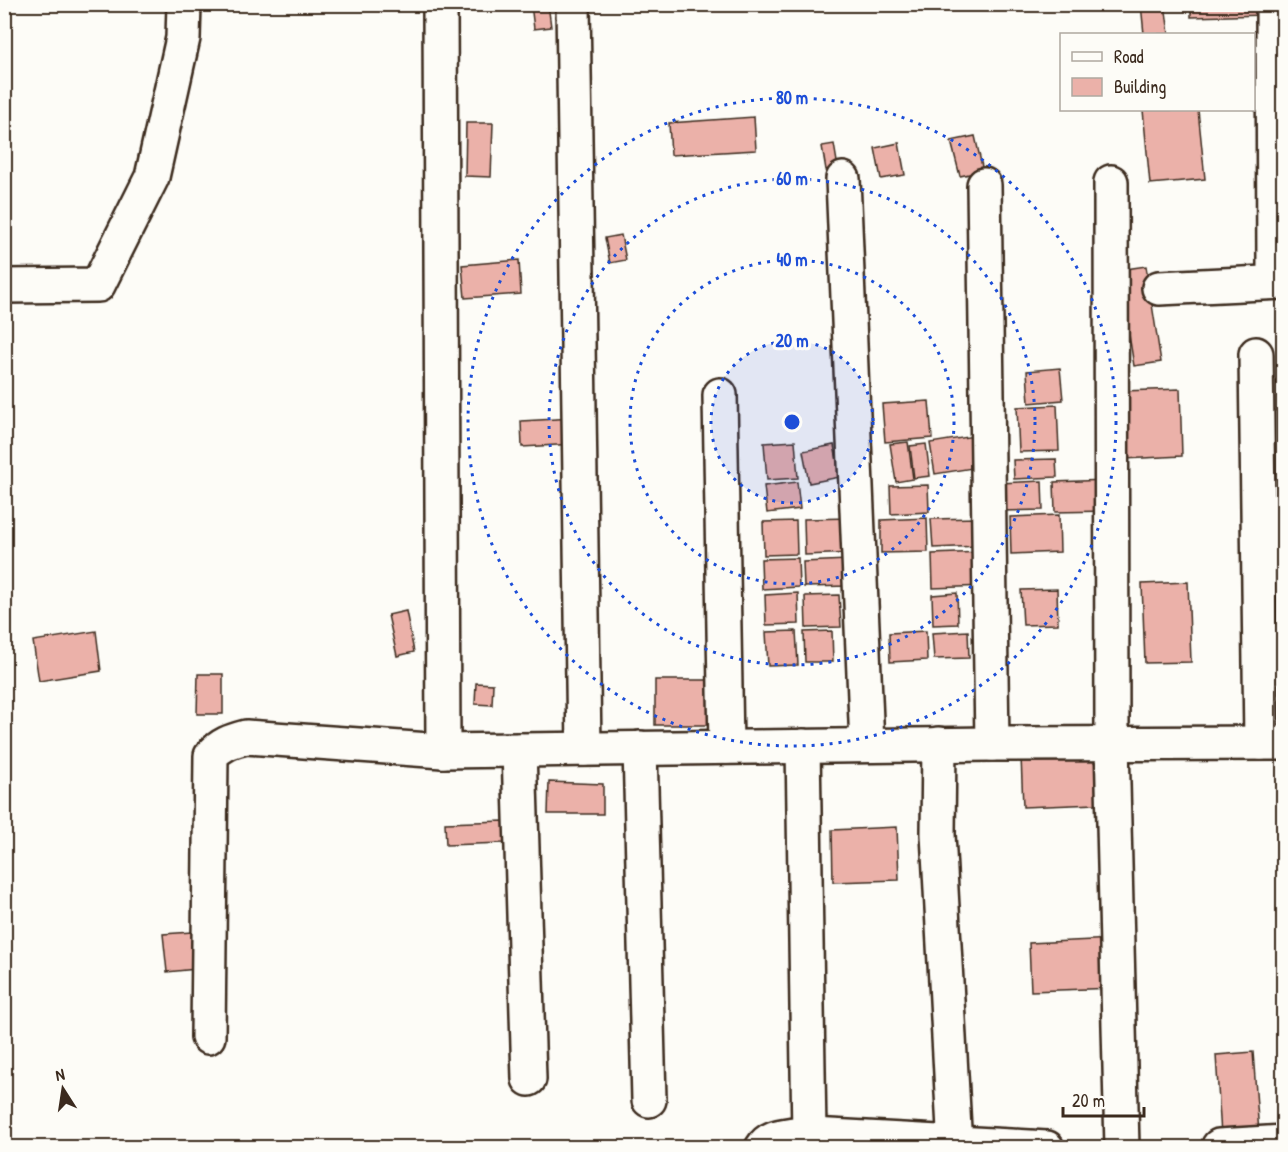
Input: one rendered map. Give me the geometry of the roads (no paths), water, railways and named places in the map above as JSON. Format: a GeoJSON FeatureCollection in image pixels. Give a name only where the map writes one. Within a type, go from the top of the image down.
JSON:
{"type":"FeatureCollection","features":[{"type":"Feature","properties":{"kind":"street"},"geometry":{"type":"LineString","coordinates":[[4,286],[98,285],[152,177],[183,38],[184,4]]}},
{"type":"Feature","properties":{"kind":"street"},"geometry":{"type":"LineString","coordinates":[[440,4],[443,751]]}},
{"type":"Feature","properties":{"kind":"street"},"geometry":{"type":"LineString","coordinates":[[573,4],[584,749]]}},
{"type":"Feature","properties":{"kind":"street"},"geometry":{"type":"LineString","coordinates":[[1274,4],[1274,268],[1280,279],[1284,281]]}},
{"type":"Feature","properties":{"kind":"street"},"geometry":{"type":"LineString","coordinates":[[843,179],[867,745]]}},
{"type":"Feature","properties":{"kind":"street"},"geometry":{"type":"LineString","coordinates":[[1111,182],[1112,743],[1122,1148]]}},
{"type":"Feature","properties":{"kind":"street"},"geometry":{"type":"LineString","coordinates":[[984,185],[992,744]]}},
{"type":"Feature","properties":{"kind":"street"},"geometry":{"type":"LineString","coordinates":[[1159,288],[1284,281]]}},
{"type":"Feature","properties":{"kind":"street"},"geometry":{"type":"LineString","coordinates":[[208,1037],[211,756],[218,747],[230,741],[246,737],[443,751],[939,744],[1273,743],[1256,354]]}},
{"type":"Feature","properties":{"kind":"street"},"geometry":{"type":"LineString","coordinates":[[720,395],[726,747]]}},
{"type":"Feature","properties":{"kind":"street"},"geometry":{"type":"LineString","coordinates":[[939,744],[938,834],[955,1144]]}},
{"type":"Feature","properties":{"kind":"street"},"geometry":{"type":"LineString","coordinates":[[803,746],[808,1135]]}},
{"type":"Feature","properties":{"kind":"street"},"geometry":{"type":"LineString","coordinates":[[640,748],[649,1100]]}},
{"type":"Feature","properties":{"kind":"street"},"geometry":{"type":"LineString","coordinates":[[519,750],[529,1079]]}},
{"type":"Feature","properties":{"kind":"street"},"geometry":{"type":"LineString","coordinates":[[762,1148],[775,1137],[794,1134],[1047,1148]]}},
{"type":"Feature","properties":{"kind":"street"},"geometry":{"type":"LineString","coordinates":[[1219,1146],[1284,1142]]}}]}
